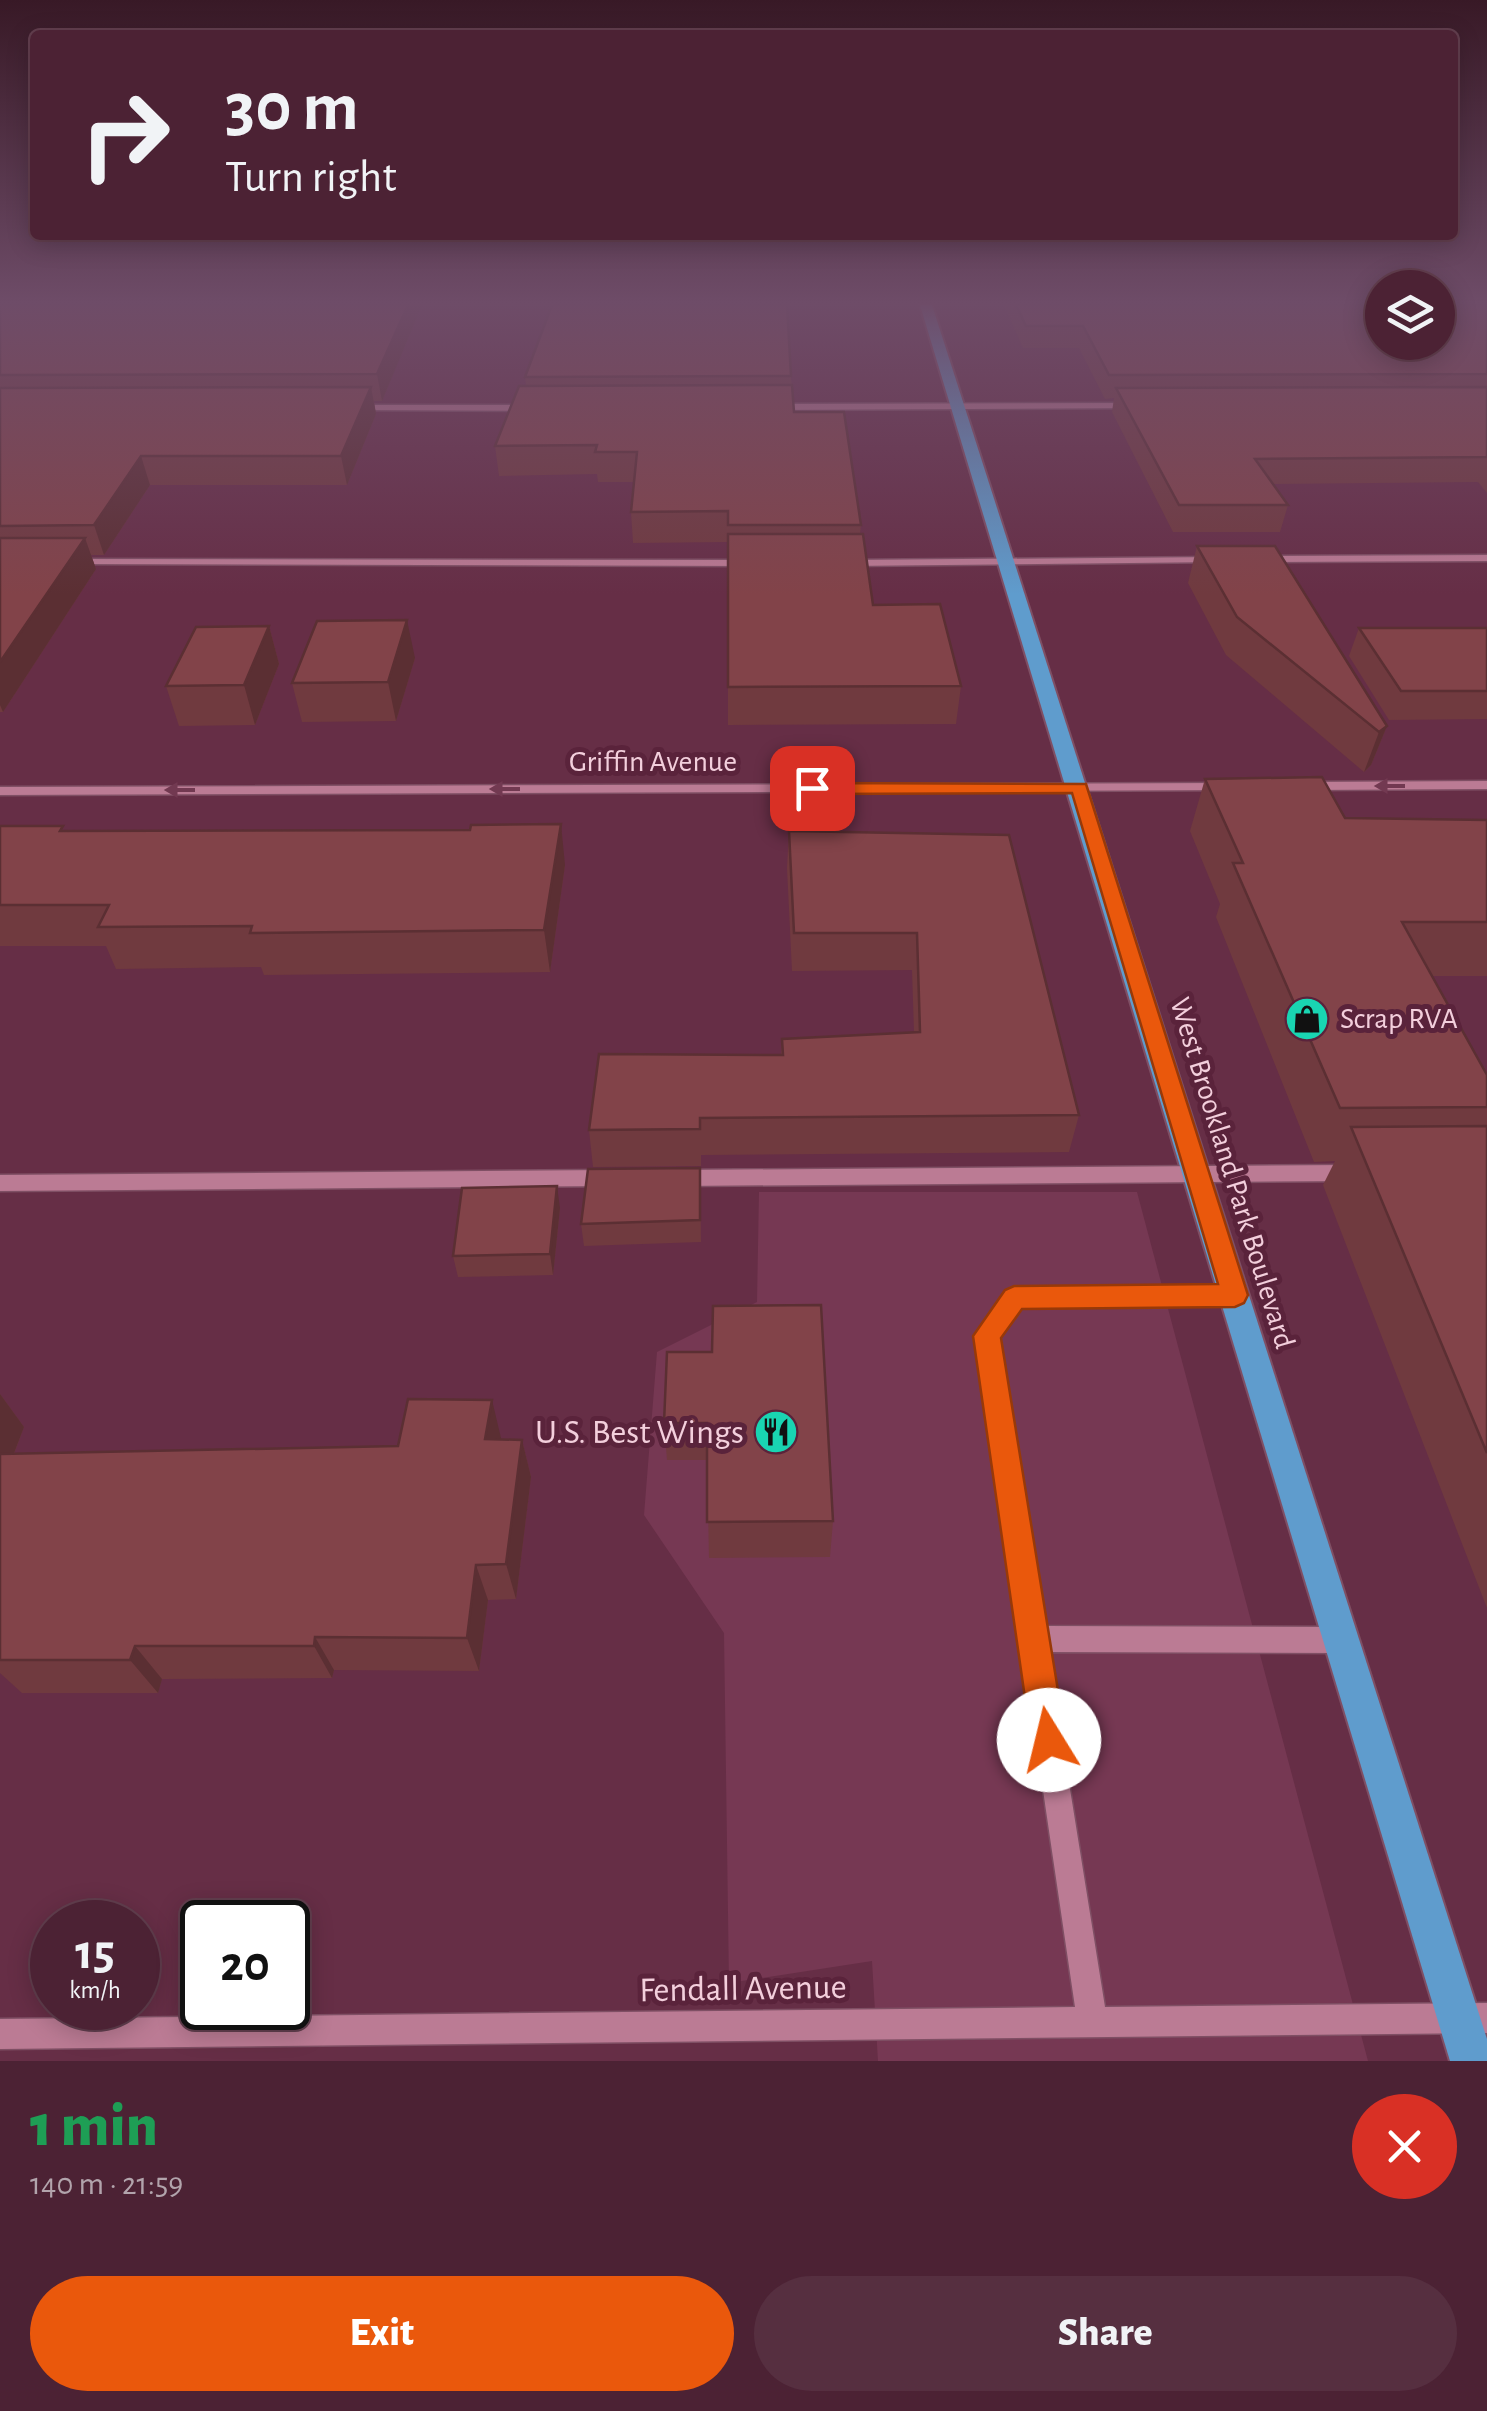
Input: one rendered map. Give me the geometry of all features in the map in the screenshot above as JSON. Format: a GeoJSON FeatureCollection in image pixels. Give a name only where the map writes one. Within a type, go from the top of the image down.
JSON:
{"type":"FeatureCollection","features":[{"type":"Feature","properties":{"kind":"main road","name":"West Brookland Park Boulevard"},"geometry":{"type":"LineString","coordinates":[[956,401],[1341,1640],[1473,2018],[1472,2061]]}},
{"type":"Feature","properties":{"kind":"street"},"geometry":{"type":"LineString","coordinates":[[751,407],[1151,406]]}},
{"type":"Feature","properties":{"kind":"street"},"geometry":{"type":"LineString","coordinates":[[336,408],[554,408]]}},
{"type":"Feature","properties":{"kind":"street"},"geometry":{"type":"LineString","coordinates":[[1250,560],[1487,558]]}},
{"type":"Feature","properties":{"kind":"street"},"geometry":{"type":"LineString","coordinates":[[828,563],[1230,560]]}},
{"type":"Feature","properties":{"kind":"street"},"geometry":{"type":"LineString","coordinates":[[59,562],[768,563]]}},
{"type":"Feature","properties":{"kind":"street"},"geometry":{"type":"LineString","coordinates":[[1294,786],[1487,786]]}},
{"type":"Feature","properties":{"kind":"street","name":"Griffin Avenue"},"geometry":{"type":"LineString","coordinates":[[0,791],[1236,787]]}},
{"type":"Feature","properties":{"kind":"street"},"geometry":{"type":"LineString","coordinates":[[0,1183],[1369,1172]]}},
{"type":"Feature","properties":{"kind":"street"},"geometry":{"type":"LineString","coordinates":[[1092,2022],[987,1336],[1014,1298],[1235,1295]]}},
{"type":"Feature","properties":{"kind":"street"},"geometry":{"type":"LineString","coordinates":[[1032,1639],[1341,1640]]}},
{"type":"Feature","properties":{"kind":"street","name":"Fendall Avenue"},"geometry":{"type":"LineString","coordinates":[[0,2034],[1473,2018]]}},
{"type":"Feature","properties":{"kind":"shaded area"},"geometry":{"type":"Polygon","coordinates":[[[759,1192],[1137,1192],[1368,2061],[878,2061],[872,1961],[729,1983],[724,1633],[644,1515],[657,1352],[757,1302],[759,1192]]]}},
{"type":"Feature","properties":{"kind":"building"},"geometry":{"type":"Polygon","coordinates":[[[0,401],[365,401],[341,456],[141,456],[94,525],[0,526],[0,401]]]}},
{"type":"Feature","properties":{"kind":"building"},"geometry":{"type":"Polygon","coordinates":[[[513,401],[793,401],[794,412],[844,412],[861,525],[728,525],[728,511],[631,512],[637,452],[595,452],[597,445],[495,446],[513,401]]]}},
{"type":"Feature","properties":{"kind":"building"},"geometry":{"type":"Polygon","coordinates":[[[1123,401],[1487,401],[1487,457],[1255,459],[1288,505],[1179,505],[1123,401]]]}},
{"type":"Feature","properties":{"kind":"building"},"geometry":{"type":"Polygon","coordinates":[[[728,534],[863,534],[873,605],[940,604],[961,686],[728,687],[728,534]]]}},
{"type":"Feature","properties":{"kind":"building"},"geometry":{"type":"Polygon","coordinates":[[[0,538],[85,538],[0,662],[0,538]]]}},
{"type":"Feature","properties":{"kind":"building"},"geometry":{"type":"Polygon","coordinates":[[[1197,546],[1275,546],[1387,726],[1379,732],[1237,617],[1197,546]]]}},
{"type":"Feature","properties":{"kind":"building"},"geometry":{"type":"Polygon","coordinates":[[[407,620],[388,682],[292,683],[317,621],[407,620]]]}},
{"type":"Feature","properties":{"kind":"building"},"geometry":{"type":"Polygon","coordinates":[[[269,626],[244,685],[166,686],[196,627],[269,626]]]}},
{"type":"Feature","properties":{"kind":"building"},"geometry":{"type":"Polygon","coordinates":[[[1359,628],[1487,628],[1487,691],[1401,691],[1359,628]]]}},
{"type":"Feature","properties":{"kind":"building"},"geometry":{"type":"Polygon","coordinates":[[[1322,777],[1345,818],[1487,820],[1487,922],[1402,922],[1487,1075],[1487,1107],[1340,1108],[1233,863],[1243,863],[1205,779],[1322,777]]]}},
{"type":"Feature","properties":{"kind":"building"},"geometry":{"type":"Polygon","coordinates":[[[561,824],[544,930],[250,933],[252,926],[98,927],[109,905],[0,905],[0,826],[63,826],[60,831],[470,830],[471,825],[561,824]]]}},
{"type":"Feature","properties":{"kind":"building"},"geometry":{"type":"Polygon","coordinates":[[[789,831],[1009,835],[1079,1115],[700,1118],[700,1129],[589,1130],[599,1054],[783,1055],[782,1039],[920,1032],[917,933],[794,933],[789,831]]]}},
{"type":"Feature","properties":{"kind":"building"},"geometry":{"type":"Polygon","coordinates":[[[1487,1126],[1487,1453],[1351,1127],[1487,1126]]]}},
{"type":"Feature","properties":{"kind":"building"},"geometry":{"type":"Polygon","coordinates":[[[700,1168],[700,1220],[581,1224],[588,1169],[700,1168]]]}},
{"type":"Feature","properties":{"kind":"building"},"geometry":{"type":"Polygon","coordinates":[[[557,1186],[550,1254],[453,1256],[462,1188],[557,1186]]]}},
{"type":"Feature","properties":{"kind":"building"},"geometry":{"type":"Polygon","coordinates":[[[821,1305],[833,1521],[707,1522],[707,1423],[664,1423],[667,1352],[712,1352],[713,1306],[821,1305]]]}},
{"type":"Feature","properties":{"kind":"building"},"geometry":{"type":"Polygon","coordinates":[[[408,1399],[492,1400],[485,1439],[522,1440],[506,1564],[476,1565],[467,1638],[315,1637],[314,1646],[135,1646],[130,1660],[0,1660],[0,1454],[398,1446],[408,1399]]]}},
{"type":"Feature","properties":{"kind":"place","name":"Scrap RVA"},"geometry":{"type":"Point","coordinates":[1307,1019]}},
{"type":"Feature","properties":{"kind":"place","name":"U.S. Best Wings"},"geometry":{"type":"Point","coordinates":[776,1432]}},
{"type":"Feature","properties":{"kind":"route"},"geometry":{"type":"LineString","coordinates":[[812,788],[1079,788],[1235,1295],[1014,1298],[987,1336],[1049,1740]]}}]}
